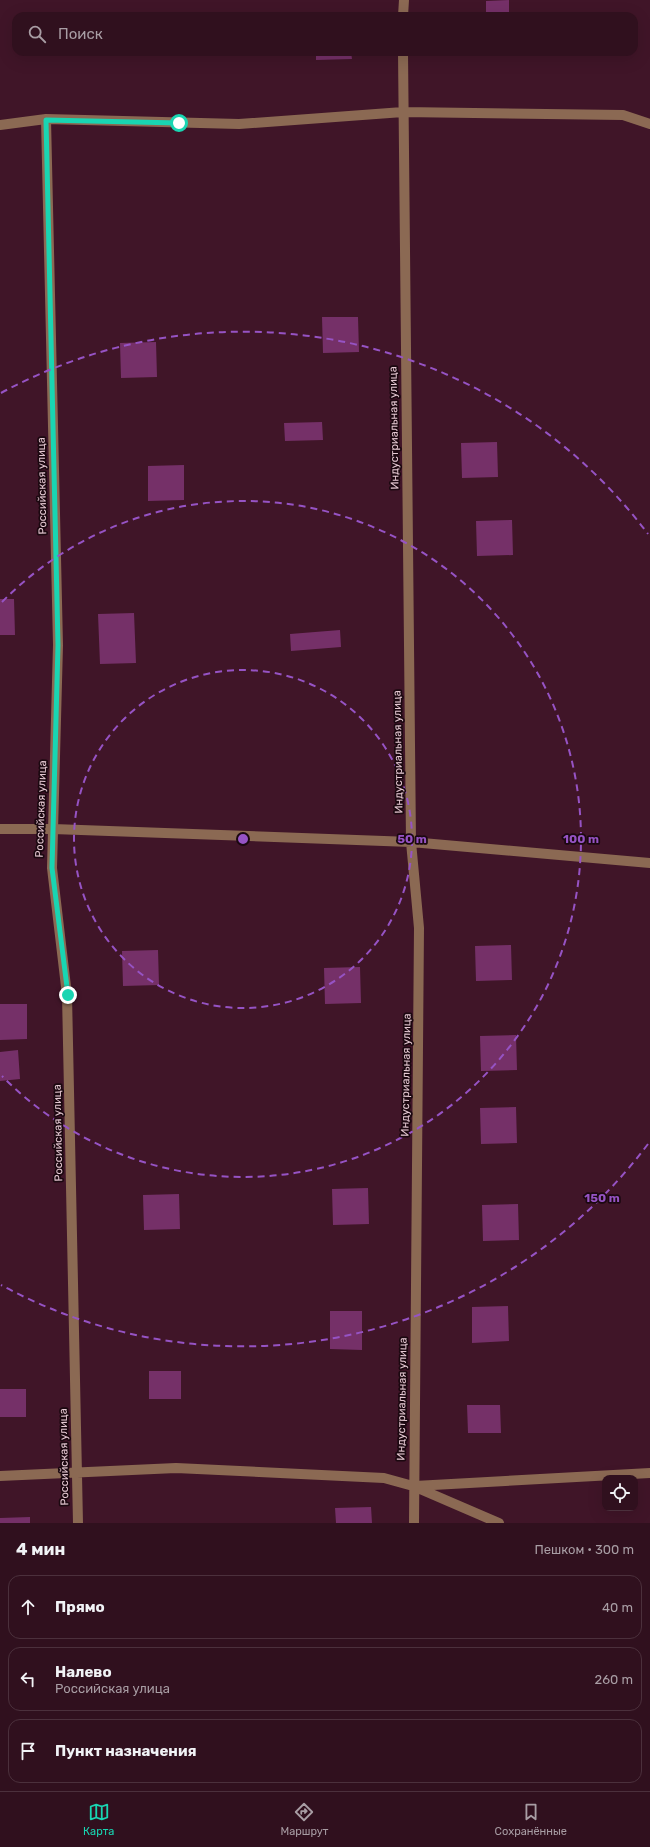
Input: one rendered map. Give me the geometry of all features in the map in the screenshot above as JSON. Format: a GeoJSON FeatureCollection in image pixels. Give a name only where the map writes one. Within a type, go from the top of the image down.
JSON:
{"type":"FeatureCollection","features":[{"type":"Feature","properties":{"kind":"street"},"geometry":{"type":"LineString","coordinates":[[404,0],[404,12]]}},
{"type":"Feature","properties":{"kind":"street","name":"Индустриальная улица"},"geometry":{"type":"LineString","coordinates":[[403,56],[411,842],[419,928],[413,1486],[414,1523]]}},
{"type":"Feature","properties":{"kind":"street"},"geometry":{"type":"LineString","coordinates":[[0,125],[46,120],[239,124],[403,112],[623,115],[650,124]]}},
{"type":"Feature","properties":{"kind":"street","name":"Российская улица"},"geometry":{"type":"LineString","coordinates":[[46,120],[58,645],[52,868],[68,995],[78,1523]]}},
{"type":"Feature","properties":{"kind":"street"},"geometry":{"type":"LineString","coordinates":[[0,829],[53,829],[411,842],[650,863]]}},
{"type":"Feature","properties":{"kind":"street"},"geometry":{"type":"LineString","coordinates":[[0,1476],[184,1468],[384,1478],[413,1486],[499,1523]]}},
{"type":"Feature","properties":{"kind":"street"},"geometry":{"type":"LineString","coordinates":[[413,1486],[650,1473]]}},
{"type":"Feature","properties":{"kind":"building"},"geometry":{"type":"Polygon","coordinates":[[[509,0],[509,12],[486,12],[486,1],[509,0]]]}},
{"type":"Feature","properties":{"kind":"building"},"geometry":{"type":"Polygon","coordinates":[[[316,56],[352,56],[352,59],[316,60],[316,56]]]}},
{"type":"Feature","properties":{"kind":"building"},"geometry":{"type":"Polygon","coordinates":[[[322,317],[358,317],[359,352],[323,353],[322,317]]]}},
{"type":"Feature","properties":{"kind":"building"},"geometry":{"type":"Polygon","coordinates":[[[156,342],[157,377],[121,378],[120,343],[156,342]]]}},
{"type":"Feature","properties":{"kind":"building"},"geometry":{"type":"Polygon","coordinates":[[[322,422],[323,440],[285,441],[284,423],[322,422]]]}},
{"type":"Feature","properties":{"kind":"building"},"geometry":{"type":"Polygon","coordinates":[[[497,442],[498,477],[462,478],[461,443],[497,442]]]}},
{"type":"Feature","properties":{"kind":"building"},"geometry":{"type":"Polygon","coordinates":[[[184,465],[184,500],[148,501],[148,466],[184,465]]]}},
{"type":"Feature","properties":{"kind":"building"},"geometry":{"type":"Polygon","coordinates":[[[512,520],[513,555],[477,556],[476,521],[512,520]]]}},
{"type":"Feature","properties":{"kind":"building"},"geometry":{"type":"Polygon","coordinates":[[[0,599],[14,599],[15,635],[0,635],[0,599]]]}},
{"type":"Feature","properties":{"kind":"building"},"geometry":{"type":"Polygon","coordinates":[[[134,613],[136,663],[100,664],[98,614],[134,613]]]}},
{"type":"Feature","properties":{"kind":"building"},"geometry":{"type":"Polygon","coordinates":[[[340,630],[341,647],[291,651],[290,634],[340,630]]]}},
{"type":"Feature","properties":{"kind":"building"},"geometry":{"type":"Polygon","coordinates":[[[511,945],[512,980],[476,981],[475,946],[511,945]]]}},
{"type":"Feature","properties":{"kind":"building"},"geometry":{"type":"Polygon","coordinates":[[[158,950],[159,985],[123,986],[122,951],[158,950]]]}},
{"type":"Feature","properties":{"kind":"building"},"geometry":{"type":"Polygon","coordinates":[[[360,967],[361,1003],[325,1004],[324,968],[360,967]]]}},
{"type":"Feature","properties":{"kind":"building"},"geometry":{"type":"Polygon","coordinates":[[[0,1004],[27,1004],[27,1039],[0,1040],[0,1004]]]}},
{"type":"Feature","properties":{"kind":"building"},"geometry":{"type":"Polygon","coordinates":[[[516,1035],[517,1070],[481,1071],[480,1036],[516,1035]]]}},
{"type":"Feature","properties":{"kind":"building"},"geometry":{"type":"Polygon","coordinates":[[[18,1050],[20,1079],[0,1081],[0,1052],[18,1050]]]}},
{"type":"Feature","properties":{"kind":"building"},"geometry":{"type":"Polygon","coordinates":[[[516,1107],[517,1143],[481,1144],[480,1108],[516,1107]]]}},
{"type":"Feature","properties":{"kind":"building"},"geometry":{"type":"Polygon","coordinates":[[[368,1188],[369,1224],[333,1225],[332,1189],[368,1188]]]}},
{"type":"Feature","properties":{"kind":"building"},"geometry":{"type":"Polygon","coordinates":[[[179,1194],[180,1229],[144,1230],[143,1195],[179,1194]]]}},
{"type":"Feature","properties":{"kind":"building"},"geometry":{"type":"Polygon","coordinates":[[[518,1204],[519,1240],[483,1241],[482,1205],[518,1204]]]}},
{"type":"Feature","properties":{"kind":"building"},"geometry":{"type":"Polygon","coordinates":[[[508,1306],[509,1341],[472,1343],[472,1307],[508,1306]]]}},
{"type":"Feature","properties":{"kind":"building"},"geometry":{"type":"Polygon","coordinates":[[[330,1311],[362,1311],[362,1350],[330,1349],[330,1311]]]}},
{"type":"Feature","properties":{"kind":"building"},"geometry":{"type":"Polygon","coordinates":[[[149,1371],[181,1371],[181,1399],[149,1399],[149,1371]]]}},
{"type":"Feature","properties":{"kind":"building"},"geometry":{"type":"Polygon","coordinates":[[[0,1389],[26,1389],[26,1417],[0,1417],[0,1389]]]}},
{"type":"Feature","properties":{"kind":"building"},"geometry":{"type":"Polygon","coordinates":[[[467,1405],[500,1405],[501,1433],[468,1433],[467,1405]]]}},
{"type":"Feature","properties":{"kind":"building"},"geometry":{"type":"Polygon","coordinates":[[[371,1507],[372,1523],[336,1523],[335,1508],[371,1507]]]}},
{"type":"Feature","properties":{"kind":"building"},"geometry":{"type":"Polygon","coordinates":[[[30,1517],[30,1523],[0,1523],[0,1518],[30,1517]]]}},
{"type":"Feature","properties":{"kind":"route"},"geometry":{"type":"LineString","coordinates":[[68,995],[52,868],[58,645],[46,120],[179,123]]}}]}
